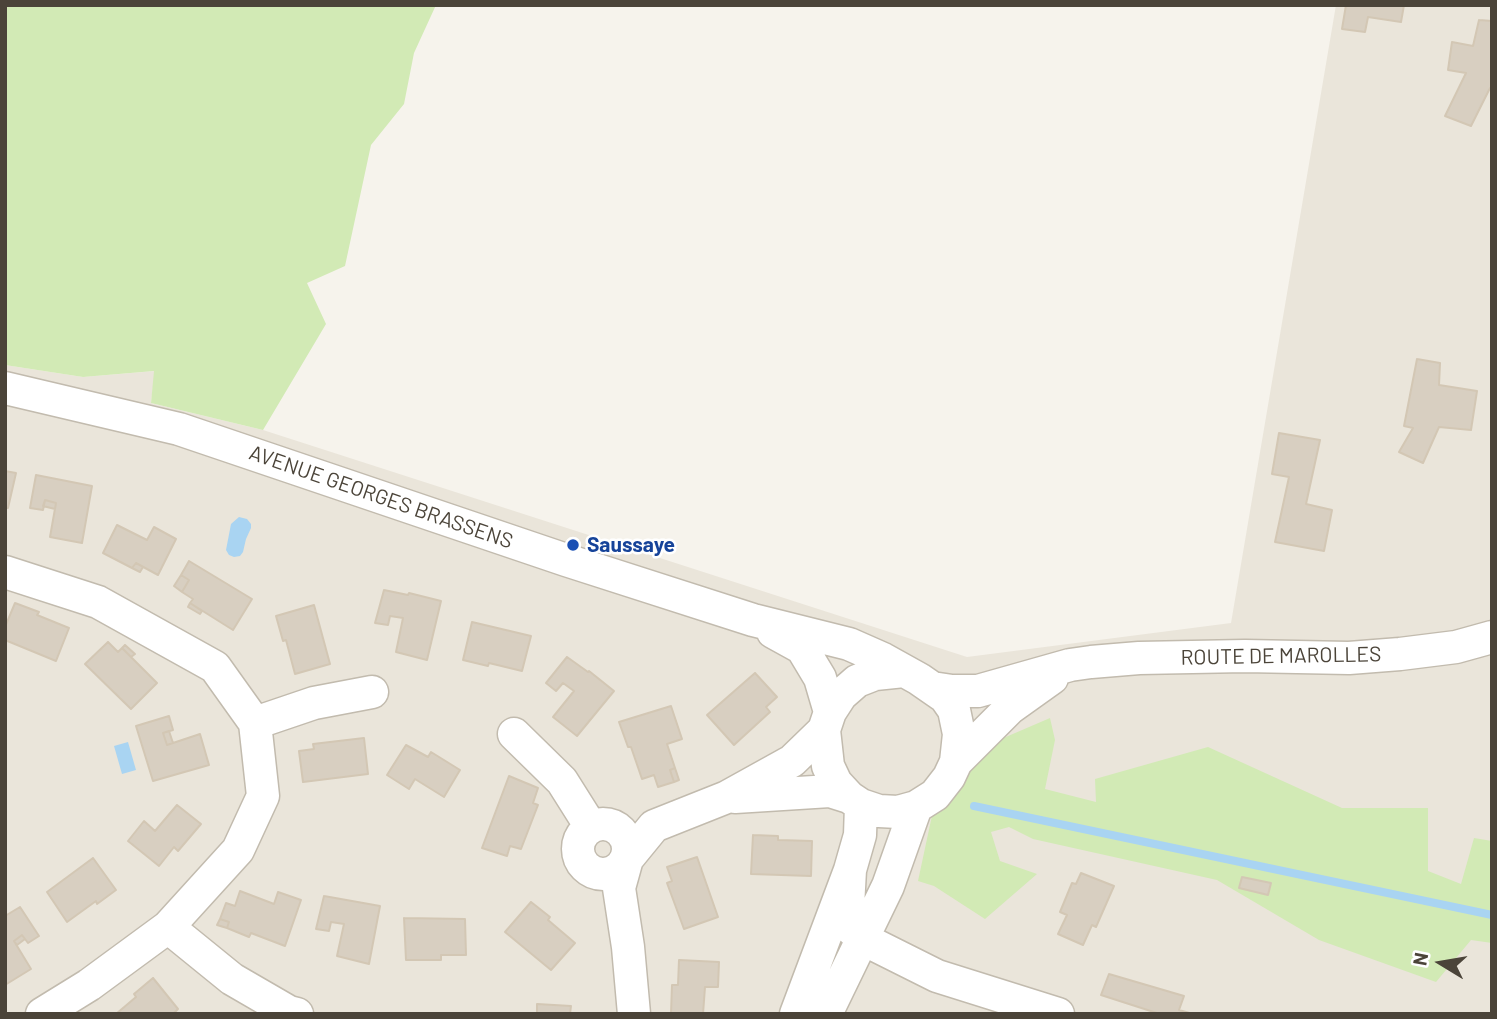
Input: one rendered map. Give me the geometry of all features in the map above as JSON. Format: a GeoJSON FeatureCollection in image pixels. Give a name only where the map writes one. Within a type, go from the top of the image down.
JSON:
{"type":"FeatureCollection","features":[{"type":"Feature","properties":{"kind":"street","name":"AVENUE GEORGES BRASSENS"},"geometry":{"type":"LineString","coordinates":[[5,388],[179,429],[752,620],[849,644],[904,671]]}},
{"type":"Feature","properties":{"kind":"street"},"geometry":{"type":"LineString","coordinates":[[5,572],[98,601],[215,667],[255,723],[263,796],[238,850],[168,928],[89,985],[42,1014]]}},
{"type":"Feature","properties":{"kind":"street","name":"AVENUE GEORGES BRASSENS"},"geometry":{"type":"LineString","coordinates":[[752,620],[802,648],[820,678],[827,721]]}},
{"type":"Feature","properties":{"kind":"street","name":"ROUTE DE MAROLLES"},"geometry":{"type":"LineString","coordinates":[[932,688],[978,691],[1070,665],[1152,658],[1349,658],[1456,646],[1492,637]]}},
{"type":"Feature","properties":{"kind":"street"},"geometry":{"type":"LineString","coordinates":[[956,762],[1010,708],[1070,665]]}},
{"type":"Feature","properties":{"kind":"street"},"geometry":{"type":"LineString","coordinates":[[634,1014],[619,888],[627,859],[654,826],[727,797],[792,761],[827,721],[841,695],[857,681],[875,674],[904,671],[945,697],[954,710],[959,734],[956,762],[949,777],[935,795],[916,807],[898,812],[879,811],[830,791],[727,797]]}},
{"type":"Feature","properties":{"kind":"street"},"geometry":{"type":"LineString","coordinates":[[255,723],[314,703],[372,692]]}},
{"type":"Feature","properties":{"kind":"street"},"geometry":{"type":"LineString","coordinates":[[796,1014],[850,870],[860,835],[855,801],[836,783],[828,766],[827,721]]}},
{"type":"Feature","properties":{"kind":"street"},"geometry":{"type":"LineString","coordinates":[[514,734],[562,781],[591,827]]}},
{"type":"Feature","properties":{"kind":"street"},"geometry":{"type":"LineString","coordinates":[[825,1014],[888,886],[916,807]]}},
{"type":"Feature","properties":{"kind":"street"},"geometry":{"type":"LineString","coordinates":[[850,870],[847,925],[863,939],[937,976],[1058,1014]]}},
{"type":"Feature","properties":{"kind":"street"},"geometry":{"type":"LineString","coordinates":[[168,928],[232,979],[296,1014]]}},
{"type":"Feature","properties":{"kind":"shaded area"},"geometry":{"type":"Polygon","coordinates":[[[1336,5],[1492,5],[1492,1014],[5,1014],[5,365],[83,377],[155,371],[151,403],[263,430],[967,657],[1231,623],[1336,5]]]}},
{"type":"Feature","properties":{"kind":"green space"},"geometry":{"type":"Polygon","coordinates":[[[5,5],[436,5],[414,53],[404,104],[371,145],[345,266],[307,283],[326,324],[263,430],[151,403],[154,371],[83,377],[5,365],[5,5]]]}},
{"type":"Feature","properties":{"kind":"green space"},"geometry":{"type":"Polygon","coordinates":[[[1050,718],[1055,740],[1045,789],[1096,802],[1095,779],[1208,747],[1342,808],[1428,808],[1428,871],[1461,884],[1474,838],[1492,841],[1492,943],[1471,940],[1436,982],[1319,940],[1217,880],[1033,839],[1009,827],[991,832],[1000,861],[1037,874],[985,919],[934,886],[918,881],[943,764],[1050,718]]]}},
{"type":"Feature","properties":{"kind":"water"},"geometry":{"type":"Polygon","coordinates":[[[239,517],[247,519],[251,528],[243,552],[234,557],[226,550],[231,524],[239,517]]]}},
{"type":"Feature","properties":{"kind":"water"},"geometry":{"type":"Polygon","coordinates":[[[128,742],[136,770],[122,774],[114,746],[128,742]]]}},
{"type":"Feature","properties":{"kind":"building"},"geometry":{"type":"Polygon","coordinates":[[[1346,5],[1404,5],[1401,22],[1368,17],[1365,32],[1342,29],[1346,5]]]}},
{"type":"Feature","properties":{"kind":"building"},"geometry":{"type":"Polygon","coordinates":[[[1479,20],[1492,21],[1492,88],[1471,126],[1445,116],[1466,73],[1448,70],[1452,42],[1473,46],[1479,20]]]}},
{"type":"Feature","properties":{"kind":"building"},"geometry":{"type":"Polygon","coordinates":[[[1417,359],[1440,363],[1439,385],[1477,391],[1471,430],[1439,427],[1423,463],[1399,452],[1413,428],[1404,426],[1417,359]]]}},
{"type":"Feature","properties":{"kind":"building"},"geometry":{"type":"Polygon","coordinates":[[[1279,433],[1320,440],[1306,504],[1332,510],[1324,551],[1275,542],[1289,477],[1272,474],[1279,433]]]}},
{"type":"Feature","properties":{"kind":"building"},"geometry":{"type":"Polygon","coordinates":[[[5,471],[16,473],[8,508],[5,508],[5,471]]]}},
{"type":"Feature","properties":{"kind":"building"},"geometry":{"type":"Polygon","coordinates":[[[36,475],[92,486],[82,543],[50,537],[56,503],[45,500],[43,510],[30,508],[36,475]]]}},
{"type":"Feature","properties":{"kind":"building"},"geometry":{"type":"Polygon","coordinates":[[[45,500],[56,503],[55,509],[43,506],[45,500]]]}},
{"type":"Feature","properties":{"kind":"building"},"geometry":{"type":"Polygon","coordinates":[[[117,525],[147,540],[154,527],[176,539],[158,575],[136,563],[132,568],[103,553],[117,525]]]}},
{"type":"Feature","properties":{"kind":"building"},"geometry":{"type":"Polygon","coordinates":[[[189,561],[252,599],[233,630],[190,603],[193,599],[182,592],[189,580],[181,575],[189,561]]]}},
{"type":"Feature","properties":{"kind":"building"},"geometry":{"type":"Polygon","coordinates":[[[136,563],[143,567],[140,572],[132,568],[136,563]]]}},
{"type":"Feature","properties":{"kind":"building"},"geometry":{"type":"Polygon","coordinates":[[[181,575],[189,580],[182,592],[174,586],[181,575]]]}},
{"type":"Feature","properties":{"kind":"building"},"geometry":{"type":"Polygon","coordinates":[[[384,590],[441,601],[427,660],[396,652],[403,618],[390,616],[388,625],[375,623],[384,590]]]}},
{"type":"Feature","properties":{"kind":"building"},"geometry":{"type":"Polygon","coordinates":[[[15,603],[69,628],[56,661],[5,640],[5,627],[15,603]]]}},
{"type":"Feature","properties":{"kind":"building"},"geometry":{"type":"Polygon","coordinates":[[[190,603],[202,611],[200,614],[188,607],[190,603]]]}},
{"type":"Feature","properties":{"kind":"building"},"geometry":{"type":"Polygon","coordinates":[[[314,605],[330,664],[295,674],[276,616],[314,605]]]}},
{"type":"Feature","properties":{"kind":"building"},"geometry":{"type":"Polygon","coordinates":[[[472,622],[531,636],[522,671],[463,660],[472,622]]]}},
{"type":"Feature","properties":{"kind":"building"},"geometry":{"type":"Polygon","coordinates":[[[108,642],[118,652],[122,648],[157,683],[131,709],[85,664],[108,642]]]}},
{"type":"Feature","properties":{"kind":"building"},"geometry":{"type":"Polygon","coordinates":[[[125,645],[135,654],[131,657],[122,648],[125,645]]]}},
{"type":"Feature","properties":{"kind":"building"},"geometry":{"type":"Polygon","coordinates":[[[567,657],[614,691],[577,736],[553,717],[574,691],[563,683],[556,691],[546,683],[567,657]]]}},
{"type":"Feature","properties":{"kind":"building"},"geometry":{"type":"Polygon","coordinates":[[[755,673],[777,697],[766,707],[770,712],[734,745],[707,715],[755,673]]]}},
{"type":"Feature","properties":{"kind":"building"},"geometry":{"type":"Polygon","coordinates":[[[671,706],[682,739],[667,744],[675,768],[670,770],[674,782],[658,787],[654,775],[642,779],[619,722],[671,706]]]}},
{"type":"Feature","properties":{"kind":"building"},"geometry":{"type":"Polygon","coordinates":[[[169,716],[173,730],[163,733],[167,745],[200,734],[209,765],[153,781],[136,726],[169,716]]]}},
{"type":"Feature","properties":{"kind":"building"},"geometry":{"type":"Polygon","coordinates":[[[169,731],[173,743],[167,745],[163,733],[169,731]]]}},
{"type":"Feature","properties":{"kind":"building"},"geometry":{"type":"Polygon","coordinates":[[[364,738],[368,774],[303,782],[299,751],[314,749],[313,744],[364,738]]]}},
{"type":"Feature","properties":{"kind":"building"},"geometry":{"type":"Polygon","coordinates":[[[406,745],[428,757],[431,752],[460,770],[444,797],[415,779],[409,789],[387,775],[406,745]]]}},
{"type":"Feature","properties":{"kind":"building"},"geometry":{"type":"Polygon","coordinates":[[[675,768],[679,780],[674,782],[670,770],[675,768]]]}},
{"type":"Feature","properties":{"kind":"building"},"geometry":{"type":"Polygon","coordinates":[[[509,776],[538,788],[533,803],[538,805],[521,849],[510,846],[507,856],[482,848],[509,776]]]}},
{"type":"Feature","properties":{"kind":"building"},"geometry":{"type":"Polygon","coordinates":[[[177,805],[201,824],[178,851],[174,847],[159,866],[128,841],[144,821],[155,831],[177,805]]]}},
{"type":"Feature","properties":{"kind":"building"},"geometry":{"type":"Polygon","coordinates":[[[753,835],[778,836],[778,840],[812,841],[811,876],[751,874],[753,835]]]}},
{"type":"Feature","properties":{"kind":"building"},"geometry":{"type":"Polygon","coordinates":[[[697,857],[718,917],[684,929],[667,883],[672,881],[667,867],[697,857]]]}},
{"type":"Feature","properties":{"kind":"building"},"geometry":{"type":"Polygon","coordinates":[[[93,858],[116,890],[67,922],[47,892],[93,858]]]}},
{"type":"Feature","properties":{"kind":"building"},"geometry":{"type":"Polygon","coordinates":[[[1081,873],[1114,886],[1096,927],[1092,925],[1083,945],[1058,934],[1067,915],[1060,912],[1072,883],[1076,884],[1081,873]]]}},
{"type":"Feature","properties":{"kind":"building"},"geometry":{"type":"Polygon","coordinates":[[[1242,877],[1271,883],[1268,895],[1239,888],[1242,877]]]}},
{"type":"Feature","properties":{"kind":"building"},"geometry":{"type":"Polygon","coordinates":[[[240,891],[274,904],[278,892],[301,900],[285,946],[251,933],[249,937],[227,928],[229,922],[220,919],[226,903],[235,906],[240,891]]]}},
{"type":"Feature","properties":{"kind":"building"},"geometry":{"type":"Polygon","coordinates":[[[324,896],[380,906],[369,964],[337,956],[344,924],[331,922],[329,931],[316,929],[324,896]]]}},
{"type":"Feature","properties":{"kind":"building"},"geometry":{"type":"Polygon","coordinates":[[[531,902],[575,943],[551,970],[505,932],[531,902]]]}},
{"type":"Feature","properties":{"kind":"building"},"geometry":{"type":"Polygon","coordinates":[[[20,907],[39,936],[28,943],[22,935],[14,941],[31,969],[5,985],[5,916],[20,907]]]}},
{"type":"Feature","properties":{"kind":"building"},"geometry":{"type":"Polygon","coordinates":[[[404,918],[465,919],[466,955],[441,955],[441,960],[406,960],[404,918]]]}},
{"type":"Feature","properties":{"kind":"building"},"geometry":{"type":"Polygon","coordinates":[[[220,919],[229,922],[227,928],[217,925],[220,919]]]}},
{"type":"Feature","properties":{"kind":"building"},"geometry":{"type":"Polygon","coordinates":[[[22,935],[25,939],[17,945],[14,941],[22,935]]]}},
{"type":"Feature","properties":{"kind":"building"},"geometry":{"type":"Polygon","coordinates":[[[679,960],[719,962],[718,987],[705,987],[703,1014],[671,1014],[672,985],[678,985],[679,960]]]}},
{"type":"Feature","properties":{"kind":"building"},"geometry":{"type":"Polygon","coordinates":[[[1109,974],[1184,996],[1179,1010],[1193,1014],[1160,1014],[1101,995],[1109,974]]]}},
{"type":"Feature","properties":{"kind":"building"},"geometry":{"type":"Polygon","coordinates":[[[153,978],[178,1009],[173,1014],[116,1014],[136,997],[134,994],[153,978]]]}},
{"type":"Feature","properties":{"kind":"building"},"geometry":{"type":"Polygon","coordinates":[[[537,1004],[571,1006],[570,1014],[537,1014],[537,1004]]]}},
{"type":"Feature","properties":{"kind":"waterway"},"geometry":{"type":"LineString","coordinates":[[974,806],[1492,915]]}},
{"type":"Feature","properties":{"kind":"place","name":"Saussaye"},"geometry":{"type":"Point","coordinates":[573,545]}}]}
